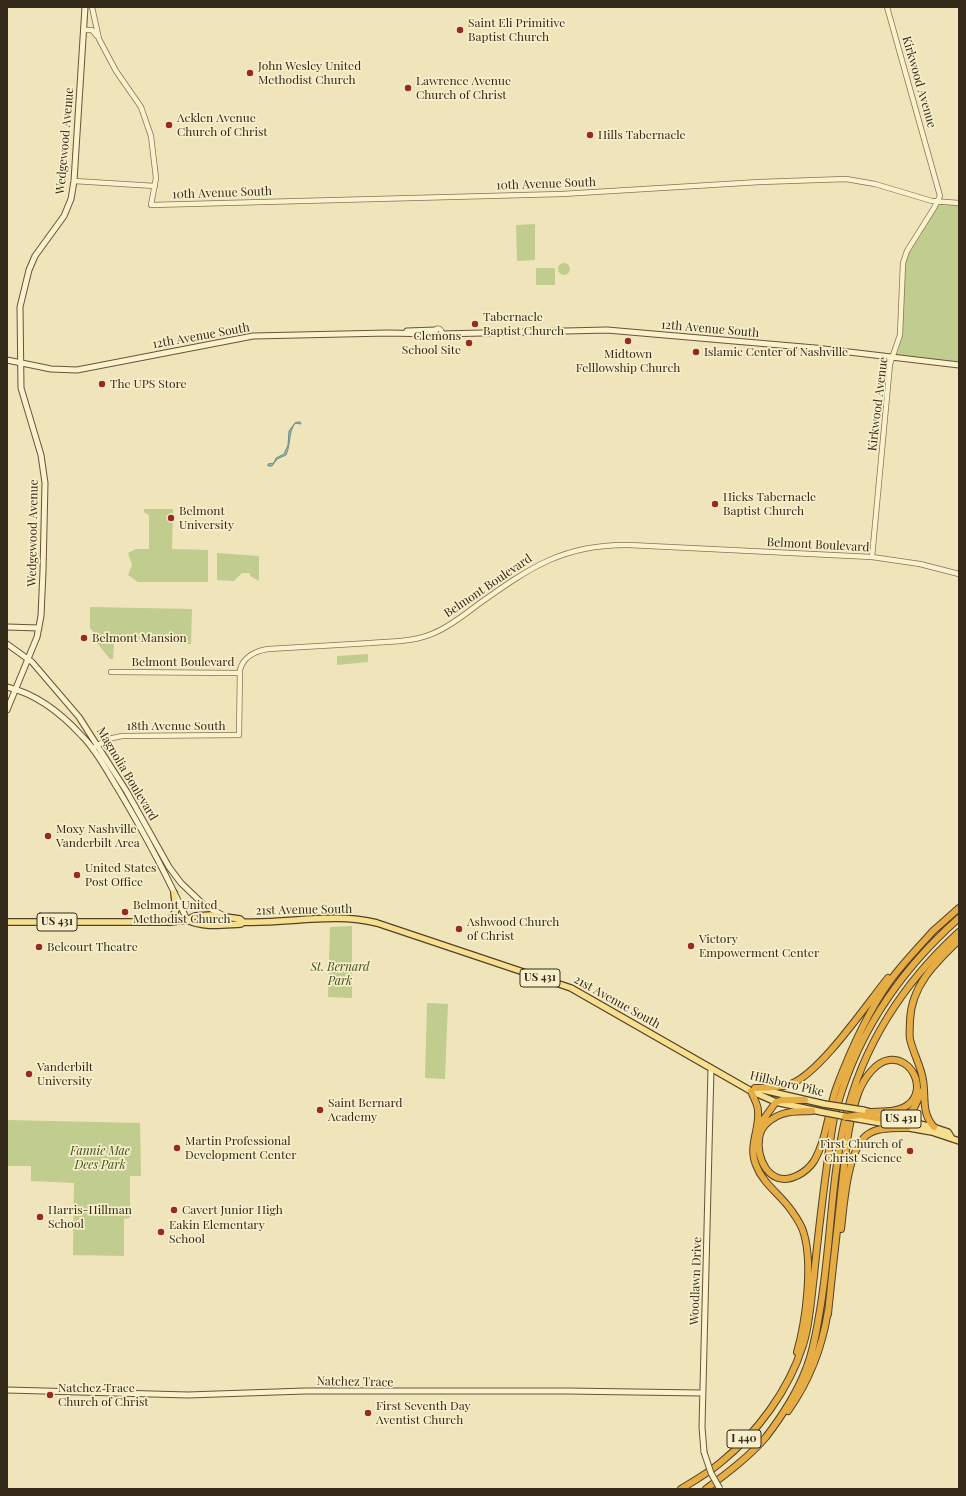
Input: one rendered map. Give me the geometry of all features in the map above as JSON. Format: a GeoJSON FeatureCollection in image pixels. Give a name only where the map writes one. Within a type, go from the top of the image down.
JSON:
{"type":"FeatureCollection","features":[{"type":"Feature","properties":{"kind":"highway"},"geometry":{"type":"LineString","coordinates":[[791,1374],[799,1343],[806,1294],[808,1253],[804,1233],[798,1220],[782,1198],[770,1188],[756,1165],[753,1144],[758,1109],[753,1089],[792,1084],[817,1065],[903,961],[934,930],[959,908]]}},
{"type":"Feature","properties":{"kind":"highway","name":"I 440"},"geometry":{"type":"LineString","coordinates":[[681,1489],[720,1463],[755,1429],[772,1408],[791,1374],[803,1345],[811,1301],[834,1119],[850,1068],[871,1024],[897,984],[935,940],[959,918]]}},
{"type":"Feature","properties":{"kind":"highway"},"geometry":{"type":"LineString","coordinates":[[812,1111],[787,1112],[765,1124],[760,1136],[762,1163],[770,1173],[778,1178],[790,1178],[802,1174],[814,1162],[820,1147],[834,1093],[857,1036],[890,981],[934,930]]}},
{"type":"Feature","properties":{"kind":"highway","name":"I 440"},"geometry":{"type":"LineString","coordinates":[[706,1489],[731,1470],[765,1438],[797,1390],[814,1347],[822,1303],[837,1172],[845,1120],[860,1071],[880,1028],[906,989],[943,947],[959,932]]}},
{"type":"Feature","properties":{"kind":"highway"},"geometry":{"type":"LineString","coordinates":[[934,1127],[929,1122],[925,1110],[923,1080],[910,1038],[910,1011],[914,995],[922,979],[959,940]]}},
{"type":"Feature","properties":{"kind":"highway"},"geometry":{"type":"LineString","coordinates":[[828,1314],[843,1171],[849,1133],[859,1091],[868,1074],[878,1064],[886,1060],[894,1059],[908,1065],[916,1077],[918,1090],[910,1104],[901,1108],[862,1114],[845,1117]]}},
{"type":"Feature","properties":{"kind":"highway"},"geometry":{"type":"LineString","coordinates":[[862,1114],[894,1121],[904,1120],[914,1108],[923,1087]]}},
{"type":"Feature","properties":{"kind":"highway"},"geometry":{"type":"LineString","coordinates":[[756,1129],[776,1102],[782,1100],[805,1100]]}},
{"type":"Feature","properties":{"kind":"highway"},"geometry":{"type":"LineString","coordinates":[[765,1438],[785,1416],[802,1391],[814,1368],[821,1346],[828,1314],[851,1164],[860,1143],[870,1133],[892,1128],[907,1128]]}},
{"type":"Feature","properties":{"kind":"main road","name":"Wedgewood Avenue"},"geometry":{"type":"LineString","coordinates":[[7,710],[14,689],[28,660],[39,628],[43,582],[45,483],[41,455],[24,400],[20,363],[20,307],[29,270],[35,256],[64,216],[71,199],[74,181],[85,7]]}},
{"type":"Feature","properties":{"kind":"main road","name":"12th Avenue South"},"geometry":{"type":"LineString","coordinates":[[442,332],[463,333],[607,330],[892,357],[956,365]]}},
{"type":"Feature","properties":{"kind":"main road","name":"12th Avenue South"},"geometry":{"type":"LineString","coordinates":[[7,360],[62,370],[77,370],[253,336],[435,332]]}},
{"type":"Feature","properties":{"kind":"main road"},"geometry":{"type":"LineString","coordinates":[[7,627],[39,628]]}},
{"type":"Feature","properties":{"kind":"main road","name":"Magnolia Boulevard"},"geometry":{"type":"LineString","coordinates":[[7,644],[28,660],[67,702],[98,745],[127,792],[176,878],[198,900],[225,916]]}},
{"type":"Feature","properties":{"kind":"main road","name":"Magnolia Boulevard"},"geometry":{"type":"LineString","coordinates":[[7,687],[36,698],[62,716],[83,737],[131,812],[187,920]]}},
{"type":"Feature","properties":{"kind":"main road"},"geometry":{"type":"LineString","coordinates":[[170,922],[176,910],[174,893]]}},
{"type":"Feature","properties":{"kind":"main road","name":"21st Avenue South"},"geometry":{"type":"LineString","coordinates":[[7,922],[170,922],[187,920],[195,916],[225,916],[240,919],[243,922]]}},
{"type":"Feature","properties":{"kind":"main road","name":"21st Avenue South"},"geometry":{"type":"LineString","coordinates":[[187,920],[198,925],[240,924],[243,922],[355,919],[377,923],[571,988],[645,1029],[737,1084]]}},
{"type":"Feature","properties":{"kind":"main road","name":"Woodlawn Drive"},"geometry":{"type":"LineString","coordinates":[[711,1069],[702,1427],[704,1452],[711,1473],[720,1489]]}},
{"type":"Feature","properties":{"kind":"main road","name":"Hillsboro Pike"},"geometry":{"type":"LineString","coordinates":[[737,1084],[753,1089],[824,1104],[907,1128],[952,1137],[959,1141]]}},
{"type":"Feature","properties":{"kind":"main road","name":"Hillsboro Pike"},"geometry":{"type":"LineString","coordinates":[[753,1089],[776,1102],[845,1117]]}},
{"type":"Feature","properties":{"kind":"main road","name":"Hillsboro Pike"},"geometry":{"type":"LineString","coordinates":[[904,1120],[934,1127],[948,1132],[952,1137]]}},
{"type":"Feature","properties":{"kind":"main road","name":"Natchez Trace"},"geometry":{"type":"LineString","coordinates":[[7,1390],[188,1395],[305,1391],[567,1391],[702,1393]]}},
{"type":"Feature","properties":{"kind":"street"},"geometry":{"type":"LineString","coordinates":[[92,7],[99,39]]}},
{"type":"Feature","properties":{"kind":"street","name":"Kirkwood Avenue"},"geometry":{"type":"LineString","coordinates":[[872,557],[892,357],[900,335],[902,263],[910,245],[939,201],[940,196],[887,7]]}},
{"type":"Feature","properties":{"kind":"street"},"geometry":{"type":"LineString","coordinates":[[83,30],[92,30],[99,39],[116,71],[134,94],[145,119],[154,152],[155,186]]}},
{"type":"Feature","properties":{"kind":"street","name":"10th Avenue South"},"geometry":{"type":"LineString","coordinates":[[74,181],[155,186],[151,205],[562,194],[760,182],[846,179],[875,184],[939,201],[959,203]]}},
{"type":"Feature","properties":{"kind":"street"},"geometry":{"type":"LineString","coordinates":[[435,332],[440,329],[442,332]]}},
{"type":"Feature","properties":{"kind":"street","name":"Belmont Boulevard"},"geometry":{"type":"LineString","coordinates":[[111,672],[240,673],[241,666],[245,660],[255,653],[265,649],[402,640],[433,634],[456,621],[528,570],[547,560],[574,550],[611,545],[872,557],[920,564],[959,574]]}},
{"type":"Feature","properties":{"kind":"street","name":"18th Avenue South"},"geometry":{"type":"LineString","coordinates":[[92,749],[111,738],[122,736],[239,735],[240,673]]}},
{"type":"Feature","properties":{"kind":"green space"},"geometry":{"type":"Polygon","coordinates":[[[940,203],[959,204],[959,363],[897,355],[902,338],[905,262],[911,247],[940,203]]]}},
{"type":"Feature","properties":{"kind":"green space"},"geometry":{"type":"Polygon","coordinates":[[[535,224],[535,260],[517,261],[516,225],[535,224]]]}},
{"type":"Feature","properties":{"kind":"green space"},"geometry":{"type":"Polygon","coordinates":[[[564,263],[568,265],[570,269],[568,273],[564,275],[560,273],[558,269],[560,265],[564,263]]]}},
{"type":"Feature","properties":{"kind":"green space"},"geometry":{"type":"Polygon","coordinates":[[[536,268],[555,268],[555,285],[536,285],[536,268]]]}},
{"type":"Feature","properties":{"kind":"green space"},"geometry":{"type":"Polygon","coordinates":[[[144,509],[173,509],[172,549],[208,550],[208,582],[138,582],[128,575],[132,565],[128,553],[136,549],[149,549],[149,515],[144,512],[144,509]]]}},
{"type":"Feature","properties":{"kind":"green space"},"geometry":{"type":"Polygon","coordinates":[[[217,553],[259,556],[259,581],[250,576],[250,573],[242,573],[234,581],[217,580],[217,553]]]}},
{"type":"Feature","properties":{"kind":"green space"},"geometry":{"type":"Polygon","coordinates":[[[90,607],[192,609],[191,644],[114,643],[113,659],[110,659],[93,638],[93,631],[90,628],[90,607]]]}},
{"type":"Feature","properties":{"kind":"green space"},"geometry":{"type":"Polygon","coordinates":[[[368,654],[368,662],[337,665],[337,656],[368,654]]]}},
{"type":"Feature","properties":{"kind":"green space","name":"St. Bernard Park"},"geometry":{"type":"Polygon","coordinates":[[[352,926],[352,998],[328,997],[330,927],[352,926]]]}},
{"type":"Feature","properties":{"kind":"green space"},"geometry":{"type":"Polygon","coordinates":[[[427,1003],[448,1004],[445,1079],[425,1078],[427,1003]]]}},
{"type":"Feature","properties":{"kind":"green space","name":"Fannie Mae Dees Park"},"geometry":{"type":"Polygon","coordinates":[[[7,1120],[140,1123],[141,1176],[130,1176],[130,1218],[124,1219],[124,1256],[73,1255],[74,1183],[31,1181],[31,1166],[7,1166],[7,1120]]]}},
{"type":"Feature","properties":{"kind":"water"},"geometry":{"type":"Polygon","coordinates":[[[295,423],[291,431],[289,447],[286,455],[277,459],[272,466],[268,466],[268,464],[274,463],[276,458],[284,454],[288,445],[289,431],[295,423]]]}},
{"type":"Feature","properties":{"kind":"place","name":"Saint Eli Primitive Baptist Church"},"geometry":{"type":"Point","coordinates":[460,30]}},
{"type":"Feature","properties":{"kind":"place","name":"John Wesley United Methodist Church"},"geometry":{"type":"Point","coordinates":[250,73]}},
{"type":"Feature","properties":{"kind":"place","name":"Lawrence Avenue Church of Christ"},"geometry":{"type":"Point","coordinates":[408,88]}},
{"type":"Feature","properties":{"kind":"place","name":"Acklen Avenue Church of Christ"},"geometry":{"type":"Point","coordinates":[169,125]}},
{"type":"Feature","properties":{"kind":"place","name":"Hills Tabernacle"},"geometry":{"type":"Point","coordinates":[590,135]}},
{"type":"Feature","properties":{"kind":"place","name":"Tabernacle Baptist Church"},"geometry":{"type":"Point","coordinates":[475,324]}},
{"type":"Feature","properties":{"kind":"place","name":"Midtown Felllowship Church"},"geometry":{"type":"Point","coordinates":[628,341]}},
{"type":"Feature","properties":{"kind":"place","name":"Clemons School Site"},"geometry":{"type":"Point","coordinates":[469,343]}},
{"type":"Feature","properties":{"kind":"place","name":"Islamic Center of Nashville"},"geometry":{"type":"Point","coordinates":[696,352]}},
{"type":"Feature","properties":{"kind":"place","name":"The UPS Store"},"geometry":{"type":"Point","coordinates":[102,384]}},
{"type":"Feature","properties":{"kind":"place","name":"Hicks Tabernacle Baptist Church"},"geometry":{"type":"Point","coordinates":[715,504]}},
{"type":"Feature","properties":{"kind":"place","name":"Belmont University"},"geometry":{"type":"Point","coordinates":[171,518]}},
{"type":"Feature","properties":{"kind":"place","name":"Belmont Mansion"},"geometry":{"type":"Point","coordinates":[84,638]}},
{"type":"Feature","properties":{"kind":"place","name":"Moxy Nashville Vanderbilt Area"},"geometry":{"type":"Point","coordinates":[48,836]}},
{"type":"Feature","properties":{"kind":"place","name":"United States Post Office"},"geometry":{"type":"Point","coordinates":[77,875]}},
{"type":"Feature","properties":{"kind":"place","name":"Belmont United Methodist Church"},"geometry":{"type":"Point","coordinates":[125,912]}},
{"type":"Feature","properties":{"kind":"place","name":"Ashwood Church of Christ"},"geometry":{"type":"Point","coordinates":[459,929]}},
{"type":"Feature","properties":{"kind":"place","name":"Victory Empowerment Center"},"geometry":{"type":"Point","coordinates":[691,946]}},
{"type":"Feature","properties":{"kind":"place","name":"Belcourt Theatre"},"geometry":{"type":"Point","coordinates":[39,947]}},
{"type":"Feature","properties":{"kind":"place","name":"Vanderbilt University"},"geometry":{"type":"Point","coordinates":[29,1074]}},
{"type":"Feature","properties":{"kind":"place","name":"Saint Bernard Academy"},"geometry":{"type":"Point","coordinates":[320,1110]}},
{"type":"Feature","properties":{"kind":"place","name":"Martin Professional Development Center"},"geometry":{"type":"Point","coordinates":[177,1148]}},
{"type":"Feature","properties":{"kind":"place","name":"First Church of Christ Science"},"geometry":{"type":"Point","coordinates":[910,1151]}},
{"type":"Feature","properties":{"kind":"place","name":"Cavert Junior High"},"geometry":{"type":"Point","coordinates":[174,1210]}},
{"type":"Feature","properties":{"kind":"place","name":"Harris-Hillman School"},"geometry":{"type":"Point","coordinates":[40,1217]}},
{"type":"Feature","properties":{"kind":"place","name":"Eakin Elementary School"},"geometry":{"type":"Point","coordinates":[161,1232]}},
{"type":"Feature","properties":{"kind":"place","name":"Natchez Trace Church of Christ"},"geometry":{"type":"Point","coordinates":[50,1395]}},
{"type":"Feature","properties":{"kind":"place","name":"First Seventh Day Aventist Church"},"geometry":{"type":"Point","coordinates":[368,1413]}}]}
